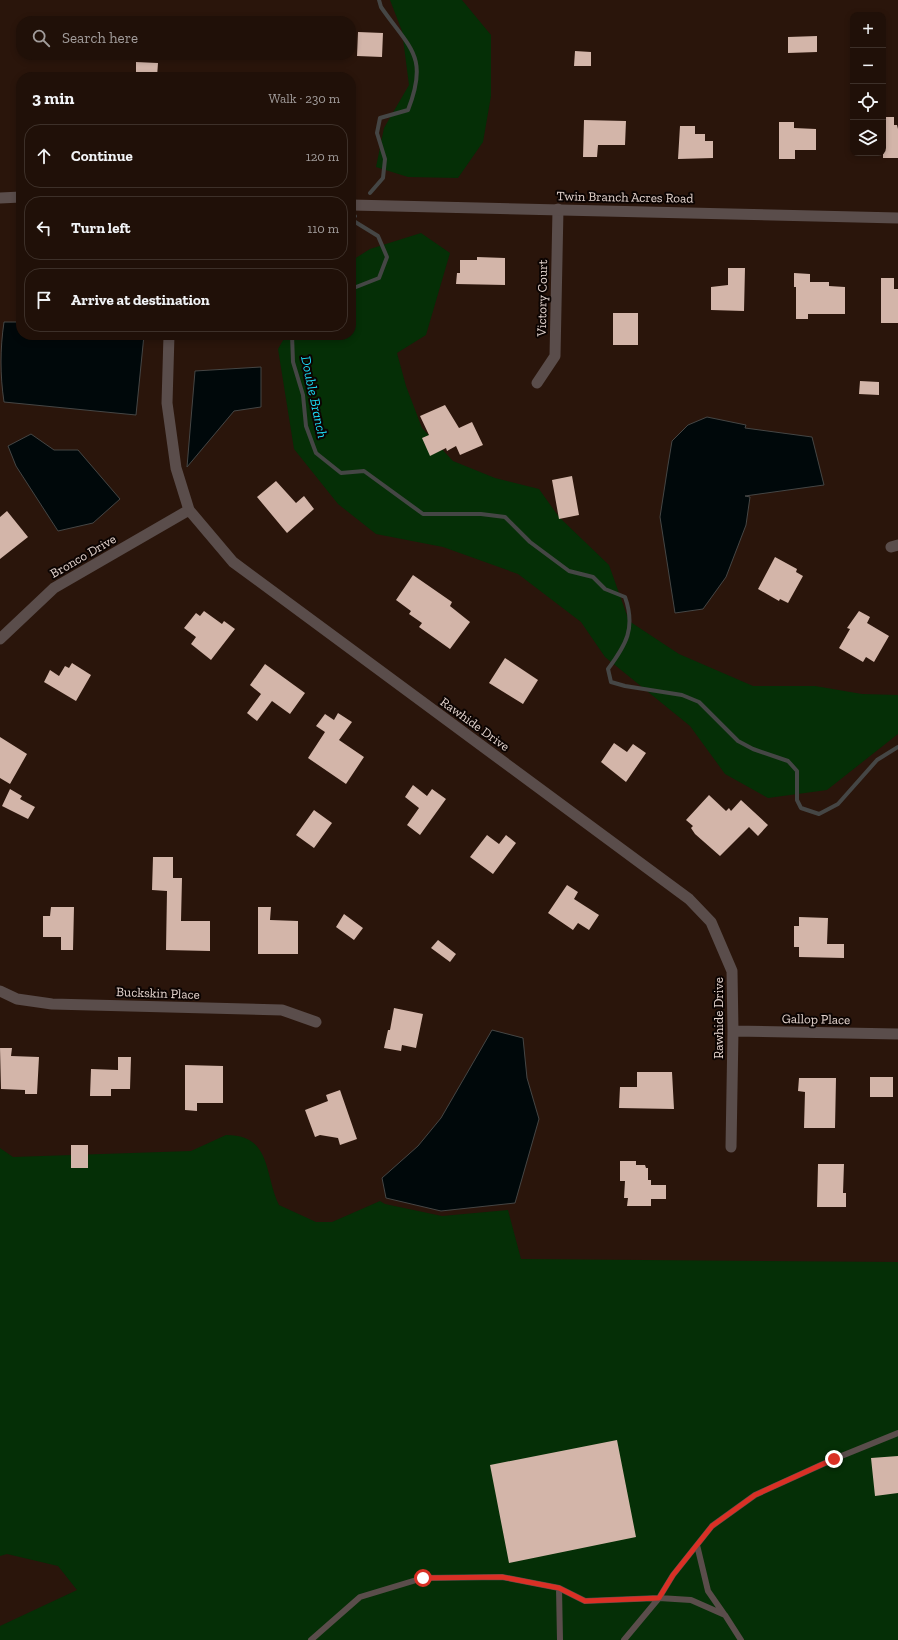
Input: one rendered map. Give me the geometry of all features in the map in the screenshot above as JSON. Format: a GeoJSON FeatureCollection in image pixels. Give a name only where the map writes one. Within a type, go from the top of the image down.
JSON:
{"type":"FeatureCollection","features":[{"type":"Feature","properties":{"kind":"street"},"geometry":{"type":"LineString","coordinates":[[0,198],[16,197]]}},
{"type":"Feature","properties":{"kind":"street","name":"Twin Branch Acres Road"},"geometry":{"type":"LineString","coordinates":[[356,205],[898,218]]}},
{"type":"Feature","properties":{"kind":"street","name":"Victory Court"},"geometry":{"type":"LineString","coordinates":[[537,383],[555,356],[558,209]]}},
{"type":"Feature","properties":{"kind":"street","name":"Rawhide Drive"},"geometry":{"type":"LineString","coordinates":[[169,340],[167,403],[176,468],[189,510],[233,562],[689,899],[711,922],[732,971],[733,1031],[731,1147]]}},
{"type":"Feature","properties":{"kind":"street","name":"Bronco Drive"},"geometry":{"type":"LineString","coordinates":[[0,639],[54,588],[189,510]]}},
{"type":"Feature","properties":{"kind":"street","name":"Buckskin Place"},"geometry":{"type":"LineString","coordinates":[[0,991],[17,999],[52,1004],[282,1010],[316,1022]]}},
{"type":"Feature","properties":{"kind":"street","name":"Gallop Place"},"geometry":{"type":"LineString","coordinates":[[733,1031],[898,1034]]}},
{"type":"Feature","properties":{"kind":"lane"},"geometry":{"type":"LineString","coordinates":[[624,1640],[659,1598],[673,1575],[712,1526],[755,1495],[834,1459],[898,1433]]}},
{"type":"Feature","properties":{"kind":"lane"},"geometry":{"type":"LineString","coordinates":[[697,1545],[708,1590],[741,1640]]}},
{"type":"Feature","properties":{"kind":"lane"},"geometry":{"type":"LineString","coordinates":[[310,1640],[360,1598],[423,1578],[502,1577],[559,1588],[585,1601],[659,1598],[691,1600],[725,1616]]}},
{"type":"Feature","properties":{"kind":"lane"},"geometry":{"type":"LineString","coordinates":[[559,1588],[560,1640]]}},
{"type":"Feature","properties":{"kind":"green space"},"geometry":{"type":"Polygon","coordinates":[[[390,0],[462,0],[491,35],[491,96],[483,142],[458,178],[408,177],[376,167],[384,128],[409,85],[402,31],[390,0]]]}},
{"type":"Feature","properties":{"kind":"green space"},"geometry":{"type":"Polygon","coordinates":[[[421,233],[450,253],[426,335],[397,353],[406,386],[422,428],[453,461],[495,478],[539,489],[559,517],[609,565],[629,621],[679,654],[753,686],[815,686],[862,694],[898,695],[898,734],[827,790],[768,798],[725,774],[690,726],[605,657],[581,622],[518,574],[443,547],[376,534],[338,504],[294,449],[278,349],[283,340],[356,340],[356,258],[370,249],[421,233]]]}},
{"type":"Feature","properties":{"kind":"green space"},"geometry":{"type":"Polygon","coordinates":[[[226,1135],[241,1137],[252,1142],[259,1149],[268,1169],[274,1193],[279,1205],[316,1222],[332,1222],[380,1201],[385,1204],[442,1216],[508,1210],[521,1259],[898,1262],[898,1640],[0,1640],[0,1626],[77,1590],[58,1566],[7,1554],[0,1556],[0,1148],[13,1157],[191,1151],[226,1135]]]}},
{"type":"Feature","properties":{"kind":"shaded area"},"geometry":{"type":"Polygon","coordinates":[[[4,322],[16,322],[16,340],[144,340],[136,415],[4,402],[1,362],[4,322]]]}},
{"type":"Feature","properties":{"kind":"shaded area"},"geometry":{"type":"Polygon","coordinates":[[[261,367],[261,407],[234,411],[187,467],[195,371],[261,367]]]}},
{"type":"Feature","properties":{"kind":"shaded area"},"geometry":{"type":"Polygon","coordinates":[[[707,417],[746,425],[745,428],[812,437],[824,485],[745,496],[750,497],[746,525],[726,577],[703,609],[675,613],[660,517],[668,465],[672,441],[688,425],[707,417]]]}},
{"type":"Feature","properties":{"kind":"shaded area"},"geometry":{"type":"Polygon","coordinates":[[[31,434],[54,450],[78,450],[120,499],[93,523],[58,531],[16,466],[8,446],[31,434]]]}},
{"type":"Feature","properties":{"kind":"shaded area"},"geometry":{"type":"Polygon","coordinates":[[[492,1030],[523,1038],[527,1078],[539,1119],[515,1203],[441,1211],[386,1198],[382,1178],[418,1146],[441,1118],[492,1030]]]}},
{"type":"Feature","properties":{"kind":"building"},"geometry":{"type":"Polygon","coordinates":[[[358,32],[383,33],[382,57],[357,56],[358,32]]]}},
{"type":"Feature","properties":{"kind":"building"},"geometry":{"type":"Polygon","coordinates":[[[817,36],[817,52],[788,53],[788,37],[817,36]]]}},
{"type":"Feature","properties":{"kind":"building"},"geometry":{"type":"Polygon","coordinates":[[[575,51],[591,52],[591,66],[574,66],[575,51]]]}},
{"type":"Feature","properties":{"kind":"building"},"geometry":{"type":"Polygon","coordinates":[[[136,62],[158,63],[157,72],[136,72],[136,62]]]}},
{"type":"Feature","properties":{"kind":"building"},"geometry":{"type":"Polygon","coordinates":[[[886,117],[894,117],[894,125],[897,125],[898,129],[898,158],[883,158],[883,156],[886,156],[886,117]]]}},
{"type":"Feature","properties":{"kind":"building"},"geometry":{"type":"Polygon","coordinates":[[[584,120],[626,121],[625,145],[598,145],[597,157],[583,157],[584,120]]]}},
{"type":"Feature","properties":{"kind":"building"},"geometry":{"type":"Polygon","coordinates":[[[779,122],[794,122],[794,128],[816,129],[816,150],[795,150],[795,159],[779,159],[779,122]]]}},
{"type":"Feature","properties":{"kind":"building"},"geometry":{"type":"Polygon","coordinates":[[[680,126],[695,126],[695,134],[705,134],[705,141],[713,141],[713,158],[678,159],[680,126]]]}},
{"type":"Feature","properties":{"kind":"building"},"geometry":{"type":"Polygon","coordinates":[[[477,257],[505,258],[505,285],[456,284],[457,273],[460,273],[460,260],[477,260],[477,257]]]}},
{"type":"Feature","properties":{"kind":"building"},"geometry":{"type":"Polygon","coordinates":[[[728,268],[745,268],[744,311],[711,310],[711,287],[728,285],[728,268]]]}},
{"type":"Feature","properties":{"kind":"building"},"geometry":{"type":"Polygon","coordinates":[[[794,273],[810,274],[810,282],[829,282],[829,286],[845,287],[845,314],[808,314],[808,319],[796,319],[796,287],[794,287],[794,273]]]}},
{"type":"Feature","properties":{"kind":"building"},"geometry":{"type":"Polygon","coordinates":[[[881,278],[894,278],[894,289],[898,289],[898,323],[881,323],[881,278]]]}},
{"type":"Feature","properties":{"kind":"building"},"geometry":{"type":"Polygon","coordinates":[[[613,313],[638,313],[638,345],[613,345],[613,313]]]}},
{"type":"Feature","properties":{"kind":"building"},"geometry":{"type":"Polygon","coordinates":[[[860,381],[879,382],[879,395],[859,394],[860,381]]]}},
{"type":"Feature","properties":{"kind":"building"},"geometry":{"type":"Polygon","coordinates":[[[445,405],[459,428],[472,422],[483,445],[460,455],[456,446],[447,451],[446,448],[430,456],[422,438],[429,435],[420,416],[445,405]]]}},
{"type":"Feature","properties":{"kind":"building"},"geometry":{"type":"Polygon","coordinates":[[[572,476],[579,515],[559,519],[552,480],[572,476]]]}},
{"type":"Feature","properties":{"kind":"building"},"geometry":{"type":"Polygon","coordinates":[[[276,481],[296,503],[304,496],[314,509],[287,533],[257,497],[276,481]]]}},
{"type":"Feature","properties":{"kind":"building"},"geometry":{"type":"Polygon","coordinates":[[[7,511],[28,537],[0,559],[0,517],[7,511]]]}},
{"type":"Feature","properties":{"kind":"building"},"geometry":{"type":"Polygon","coordinates":[[[775,557],[797,569],[796,572],[803,576],[788,603],[780,599],[779,601],[758,589],[775,557]]]}},
{"type":"Feature","properties":{"kind":"building"},"geometry":{"type":"Polygon","coordinates":[[[413,575],[452,602],[450,606],[470,622],[450,649],[419,627],[422,623],[409,614],[411,611],[396,600],[413,575]]]}},
{"type":"Feature","properties":{"kind":"building"},"geometry":{"type":"Polygon","coordinates":[[[204,611],[222,624],[224,621],[235,629],[211,660],[191,644],[196,637],[184,628],[196,613],[200,616],[204,611]]]}},
{"type":"Feature","properties":{"kind":"building"},"geometry":{"type":"Polygon","coordinates":[[[859,611],[870,617],[867,623],[889,636],[874,662],[866,657],[863,662],[839,648],[850,629],[847,628],[859,611]]]}},
{"type":"Feature","properties":{"kind":"building"},"geometry":{"type":"Polygon","coordinates":[[[505,658],[538,680],[523,704],[489,683],[505,658]]]}},
{"type":"Feature","properties":{"kind":"building"},"geometry":{"type":"Polygon","coordinates":[[[72,663],[91,675],[76,701],[44,682],[50,670],[59,676],[65,666],[69,668],[72,663]]]}},
{"type":"Feature","properties":{"kind":"building"},"geometry":{"type":"Polygon","coordinates":[[[265,664],[305,693],[290,714],[272,701],[257,721],[247,713],[261,694],[250,685],[265,664]]]}},
{"type":"Feature","properties":{"kind":"building"},"geometry":{"type":"Polygon","coordinates":[[[338,713],[352,722],[339,740],[364,757],[346,784],[308,758],[325,732],[316,726],[325,714],[334,720],[338,713]]]}},
{"type":"Feature","properties":{"kind":"building"},"geometry":{"type":"Polygon","coordinates":[[[0,737],[27,754],[10,784],[0,778],[0,737]]]}},
{"type":"Feature","properties":{"kind":"building"},"geometry":{"type":"Polygon","coordinates":[[[614,743],[627,752],[633,744],[646,753],[626,782],[601,762],[614,743]]]}},
{"type":"Feature","properties":{"kind":"building"},"geometry":{"type":"Polygon","coordinates":[[[413,785],[427,796],[432,789],[446,799],[420,835],[407,825],[419,808],[405,797],[413,785]]]}},
{"type":"Feature","properties":{"kind":"building"},"geometry":{"type":"Polygon","coordinates":[[[10,789],[22,796],[20,799],[35,807],[28,819],[2,806],[10,789]]]}},
{"type":"Feature","properties":{"kind":"building"},"geometry":{"type":"Polygon","coordinates":[[[709,795],[726,811],[729,808],[731,811],[741,800],[768,825],[758,836],[749,827],[720,856],[695,834],[691,828],[693,826],[686,820],[709,795]]]}},
{"type":"Feature","properties":{"kind":"building"},"geometry":{"type":"Polygon","coordinates":[[[314,810],[332,823],[314,848],[296,835],[314,810]]]}},
{"type":"Feature","properties":{"kind":"building"},"geometry":{"type":"Polygon","coordinates":[[[487,835],[499,844],[506,835],[516,843],[493,874],[470,857],[487,835]]]}},
{"type":"Feature","properties":{"kind":"building"},"geometry":{"type":"Polygon","coordinates":[[[153,857],[173,857],[173,878],[182,878],[181,921],[210,921],[210,951],[166,950],[167,891],[152,890],[153,857]]]}},
{"type":"Feature","properties":{"kind":"building"},"geometry":{"type":"Polygon","coordinates":[[[567,885],[578,892],[574,899],[599,915],[589,930],[578,923],[573,930],[548,913],[567,885]]]}},
{"type":"Feature","properties":{"kind":"building"},"geometry":{"type":"Polygon","coordinates":[[[51,907],[74,907],[73,950],[61,950],[61,937],[43,937],[43,916],[50,916],[51,907]]]}},
{"type":"Feature","properties":{"kind":"building"},"geometry":{"type":"Polygon","coordinates":[[[258,907],[271,907],[270,920],[298,921],[298,954],[258,954],[258,907]]]}},
{"type":"Feature","properties":{"kind":"building"},"geometry":{"type":"Polygon","coordinates":[[[344,914],[363,928],[354,940],[336,927],[344,914]]]}},
{"type":"Feature","properties":{"kind":"building"},"geometry":{"type":"Polygon","coordinates":[[[799,917],[828,918],[827,944],[844,944],[844,958],[799,957],[799,947],[794,947],[794,926],[799,926],[799,917]]]}},
{"type":"Feature","properties":{"kind":"building"},"geometry":{"type":"Polygon","coordinates":[[[438,940],[456,954],[450,962],[431,948],[438,940]]]}},
{"type":"Feature","properties":{"kind":"building"},"geometry":{"type":"Polygon","coordinates":[[[394,1008],[423,1014],[416,1048],[402,1045],[401,1051],[384,1048],[388,1030],[390,1030],[394,1008]]]}},
{"type":"Feature","properties":{"kind":"building"},"geometry":{"type":"Polygon","coordinates":[[[0,1048],[12,1048],[11,1056],[39,1057],[37,1094],[25,1094],[25,1090],[1,1089],[0,1048]]]}},
{"type":"Feature","properties":{"kind":"building"},"geometry":{"type":"Polygon","coordinates":[[[118,1057],[131,1057],[130,1089],[111,1089],[111,1096],[90,1096],[91,1069],[118,1070],[118,1057]]]}},
{"type":"Feature","properties":{"kind":"building"},"geometry":{"type":"Polygon","coordinates":[[[185,1065],[223,1066],[223,1103],[197,1103],[197,1111],[185,1110],[185,1065]]]}},
{"type":"Feature","properties":{"kind":"building"},"geometry":{"type":"Polygon","coordinates":[[[637,1072],[672,1072],[674,1109],[619,1108],[620,1087],[637,1087],[637,1072]]]}},
{"type":"Feature","properties":{"kind":"building"},"geometry":{"type":"Polygon","coordinates":[[[870,1077],[893,1077],[893,1097],[870,1097],[870,1077]]]}},
{"type":"Feature","properties":{"kind":"building"},"geometry":{"type":"Polygon","coordinates":[[[799,1078],[836,1078],[835,1128],[804,1128],[805,1092],[798,1091],[799,1078]]]}},
{"type":"Feature","properties":{"kind":"building"},"geometry":{"type":"Polygon","coordinates":[[[340,1090],[357,1139],[340,1145],[338,1138],[320,1135],[315,1137],[305,1110],[328,1101],[326,1095],[340,1090]]]}},
{"type":"Feature","properties":{"kind":"building"},"geometry":{"type":"Polygon","coordinates":[[[71,1145],[88,1145],[88,1168],[71,1168],[71,1145]]]}},
{"type":"Feature","properties":{"kind":"building"},"geometry":{"type":"Polygon","coordinates":[[[620,1161],[636,1161],[636,1165],[645,1165],[646,1168],[648,1168],[648,1180],[651,1180],[651,1185],[666,1185],[666,1199],[651,1199],[651,1206],[627,1206],[628,1198],[624,1198],[625,1181],[620,1181],[620,1161]]]}},
{"type":"Feature","properties":{"kind":"building"},"geometry":{"type":"Polygon","coordinates":[[[818,1164],[844,1164],[843,1193],[846,1193],[846,1207],[817,1207],[818,1164]]]}},
{"type":"Feature","properties":{"kind":"building"},"geometry":{"type":"Polygon","coordinates":[[[617,1440],[636,1537],[509,1563],[490,1465],[617,1440]]]}},
{"type":"Feature","properties":{"kind":"building"},"geometry":{"type":"Polygon","coordinates":[[[898,1456],[898,1493],[875,1496],[871,1458],[898,1456]]]}},
{"type":"Feature","properties":{"kind":"waterway","name":"Double Branch"},"geometry":{"type":"LineString","coordinates":[[370,193],[383,178],[385,159],[377,133],[380,118],[408,110],[417,77],[413,54],[408,44],[381,7],[379,0]]}},
{"type":"Feature","properties":{"kind":"waterway","name":"Double Branch"},"geometry":{"type":"LineString","coordinates":[[356,222],[378,236],[387,257],[379,278],[356,287]]}},
{"type":"Feature","properties":{"kind":"waterway","name":"Double Branch"},"geometry":{"type":"LineString","coordinates":[[292,340],[293,362],[303,395],[306,426],[316,453],[341,473],[364,471],[423,514],[481,514],[505,517],[530,542],[569,571],[593,577],[605,589],[625,597],[630,618],[629,627],[624,644],[608,669],[611,682],[625,686],[682,695],[699,702],[738,741],[753,749],[788,761],[797,771],[797,800],[801,808],[819,814],[838,804],[877,760],[898,747]]}},
{"type":"Feature","properties":{"kind":"route"},"geometry":{"type":"LineString","coordinates":[[423,1578],[502,1577],[559,1588],[585,1601],[659,1598],[673,1575],[712,1526],[755,1495],[834,1459]]}}]}
